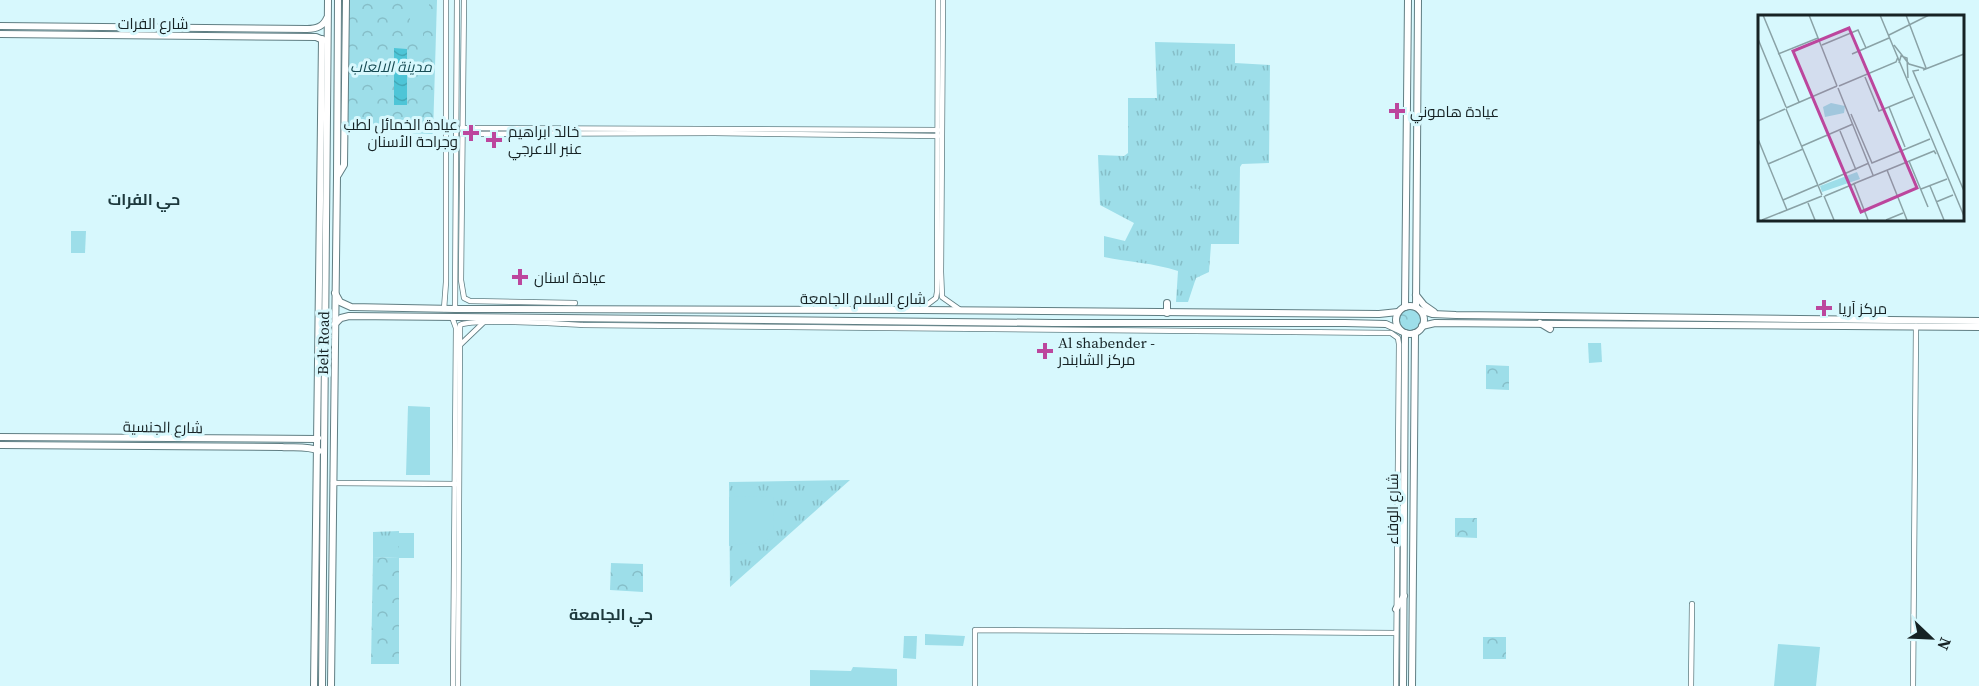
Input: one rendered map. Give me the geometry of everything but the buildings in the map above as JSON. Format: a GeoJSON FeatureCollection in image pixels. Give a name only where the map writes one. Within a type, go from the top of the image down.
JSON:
{"type":"FeatureCollection","features":[{"type":"Feature","properties":{"kind":"main road"},"geometry":{"type":"LineString","coordinates":[[323,139],[328,0]]}},
{"type":"Feature","properties":{"kind":"main road","name":"Belt Road"},"geometry":{"type":"LineString","coordinates":[[331,686],[338,0]]}},
{"type":"Feature","properties":{"kind":"main road"},"geometry":{"type":"LineString","coordinates":[[337,176],[344,165],[346,0]]}},
{"type":"Feature","properties":{"kind":"main road"},"geometry":{"type":"LineString","coordinates":[[1405,307],[1408,0]]}},
{"type":"Feature","properties":{"kind":"main road"},"geometry":{"type":"LineString","coordinates":[[1418,0],[1421,120],[1416,226],[1419,248],[1415,294],[1418,308],[1424,318],[1422,326],[1415,333],[1403,332],[1396,320],[1398,312],[1405,307],[1418,308],[1440,315],[1684,325],[1933,317],[1979,321]]}},
{"type":"Feature","properties":{"kind":"main road"},"geometry":{"type":"LineString","coordinates":[[307,33],[319,28],[328,17]]}},
{"type":"Feature","properties":{"kind":"main road"},"geometry":{"type":"LineString","coordinates":[[26,18],[26,26]]}},
{"type":"Feature","properties":{"kind":"main road","name":"شارع الفرات"},"geometry":{"type":"LineString","coordinates":[[0,26],[82,27],[129,23],[274,26],[307,33]]}},
{"type":"Feature","properties":{"kind":"main road"},"geometry":{"type":"LineString","coordinates":[[65,27],[67,29],[65,35]]}},
{"type":"Feature","properties":{"kind":"main road"},"geometry":{"type":"LineString","coordinates":[[82,27],[82,35]]}},
{"type":"Feature","properties":{"kind":"main road"},"geometry":{"type":"LineString","coordinates":[[307,33],[322,39],[327,46]]}},
{"type":"Feature","properties":{"kind":"main road","name":"شارع الفرات"},"geometry":{"type":"LineString","coordinates":[[0,34],[307,33]]}},
{"type":"Feature","properties":{"kind":"main road"},"geometry":{"type":"LineString","coordinates":[[322,39],[322,290],[320,405],[317,439],[320,451],[323,540],[322,686]]}},
{"type":"Feature","properties":{"kind":"main road"},"geometry":{"type":"LineString","coordinates":[[327,57],[333,59],[337,57]]}},
{"type":"Feature","properties":{"kind":"main road"},"geometry":{"type":"LineString","coordinates":[[327,72],[337,72]]}},
{"type":"Feature","properties":{"kind":"main road"},"geometry":{"type":"LineString","coordinates":[[1406,208],[1407,228],[1410,231],[1416,226]]}},
{"type":"Feature","properties":{"kind":"main road","name":"شارع السلام الجامعة"},"geometry":{"type":"LineString","coordinates":[[335,293],[343,305],[351,307],[444,309],[920,310],[1167,314],[1379,314],[1398,312]]}},
{"type":"Feature","properties":{"kind":"main road"},"geometry":{"type":"LineString","coordinates":[[1415,294],[1428,309],[1440,315]]}},
{"type":"Feature","properties":{"kind":"main road"},"geometry":{"type":"LineString","coordinates":[[1167,303],[1167,314]]}},
{"type":"Feature","properties":{"kind":"main road"},"geometry":{"type":"LineString","coordinates":[[1282,314],[1289,305]]}},
{"type":"Feature","properties":{"kind":"main road"},"geometry":{"type":"LineString","coordinates":[[364,307],[364,316]]}},
{"type":"Feature","properties":{"kind":"main road"},"geometry":{"type":"LineString","coordinates":[[584,310],[587,313],[584,322]]}},
{"type":"Feature","properties":{"kind":"main road"},"geometry":{"type":"LineString","coordinates":[[599,310],[597,314],[599,319]]}},
{"type":"Feature","properties":{"kind":"main road"},"geometry":{"type":"LineString","coordinates":[[765,310],[769,315],[766,320]]}},
{"type":"Feature","properties":{"kind":"main road"},"geometry":{"type":"LineString","coordinates":[[780,310],[778,317],[780,321]]}},
{"type":"Feature","properties":{"kind":"main road"},"geometry":{"type":"LineString","coordinates":[[1540,319],[1552,310]]}},
{"type":"Feature","properties":{"kind":"main road"},"geometry":{"type":"LineString","coordinates":[[1649,311],[1662,317]]}},
{"type":"Feature","properties":{"kind":"main road"},"geometry":{"type":"LineString","coordinates":[[1041,312],[1044,318],[1041,322]]}},
{"type":"Feature","properties":{"kind":"main road"},"geometry":{"type":"LineString","coordinates":[[1054,323],[1052,316],[1055,312]]}},
{"type":"Feature","properties":{"kind":"main road"},"geometry":{"type":"LineString","coordinates":[[1339,322],[1342,319],[1340,314]]}},
{"type":"Feature","properties":{"kind":"main road","name":"شارع السلام الجامعة"},"geometry":{"type":"LineString","coordinates":[[335,324],[345,316],[456,322],[521,319],[584,322],[599,319],[684,323],[766,320],[943,325],[1041,322],[1153,326],[1339,322],[1386,324],[1403,332]]}},
{"type":"Feature","properties":{"kind":"main road"},"geometry":{"type":"LineString","coordinates":[[1422,326],[1439,323],[1540,319],[1662,317],[1779,322]]}},
{"type":"Feature","properties":{"kind":"main road"},"geometry":{"type":"LineString","coordinates":[[513,322],[521,319]]}},
{"type":"Feature","properties":{"kind":"main road"},"geometry":{"type":"LineString","coordinates":[[1540,319],[1550,329]]}},
{"type":"Feature","properties":{"kind":"main road"},"geometry":{"type":"LineString","coordinates":[[1874,320],[1916,326],[1979,327]]}},
{"type":"Feature","properties":{"kind":"main road"},"geometry":{"type":"LineString","coordinates":[[1874,320],[1886,332]]}},
{"type":"Feature","properties":{"kind":"main road"},"geometry":{"type":"LineString","coordinates":[[1261,322],[1262,330]]}},
{"type":"Feature","properties":{"kind":"main road"},"geometry":{"type":"LineString","coordinates":[[1414,347],[1423,331],[1439,323]]}},
{"type":"Feature","properties":{"kind":"main road"},"geometry":{"type":"LineString","coordinates":[[1677,330],[1684,325]]}},
{"type":"Feature","properties":{"kind":"main road"},"geometry":{"type":"LineString","coordinates":[[1933,333],[1942,327]]}},
{"type":"Feature","properties":{"kind":"main road","name":"شارع الوفاء"},"geometry":{"type":"LineString","coordinates":[[1403,332],[1401,383],[1405,408],[1401,517],[1404,686]]}},
{"type":"Feature","properties":{"kind":"main road","name":"شارع الوفاء"},"geometry":{"type":"LineString","coordinates":[[1412,686],[1416,666],[1415,333]]}},
{"type":"Feature","properties":{"kind":"main road"},"geometry":{"type":"LineString","coordinates":[[1405,408],[1407,404],[1411,404],[1414,428]]}},
{"type":"Feature","properties":{"kind":"main road"},"geometry":{"type":"LineString","coordinates":[[314,686],[320,451],[323,433],[320,405]]}},
{"type":"Feature","properties":{"kind":"main road"},"geometry":{"type":"LineString","coordinates":[[317,439],[323,433]]}},
{"type":"Feature","properties":{"kind":"main road","name":"شارع الجنسية"},"geometry":{"type":"LineString","coordinates":[[0,437],[317,439]]}},
{"type":"Feature","properties":{"kind":"main road"},"geometry":{"type":"LineString","coordinates":[[79,438],[79,446]]}},
{"type":"Feature","properties":{"kind":"main road"},"geometry":{"type":"LineString","coordinates":[[88,447],[89,438]]}},
{"type":"Feature","properties":{"kind":"main road","name":"شارع الجنسية"},"geometry":{"type":"LineString","coordinates":[[0,445],[320,451]]}},
{"type":"Feature","properties":{"kind":"main road"},"geometry":{"type":"LineString","coordinates":[[323,540],[327,544],[333,539]]}},
{"type":"Feature","properties":{"kind":"main road"},"geometry":{"type":"LineString","coordinates":[[323,557],[328,553],[332,557]]}},
{"type":"Feature","properties":{"kind":"main road"},"geometry":{"type":"LineString","coordinates":[[1396,609],[1404,595]]}},
{"type":"Feature","properties":{"kind":"main road"},"geometry":{"type":"LineString","coordinates":[[314,653],[322,630]]}},
{"type":"Feature","properties":{"kind":"main road"},"geometry":{"type":"LineString","coordinates":[[1396,656],[1404,656]]}},
{"type":"Feature","properties":{"kind":"street"},"geometry":{"type":"LineString","coordinates":[[444,309],[446,0]]}},
{"type":"Feature","properties":{"kind":"street"},"geometry":{"type":"LineString","coordinates":[[457,0],[461,280],[464,298],[470,301],[575,303]]}},
{"type":"Feature","properties":{"kind":"street"},"geometry":{"type":"LineString","coordinates":[[455,309],[459,156],[462,131],[464,0]]}},
{"type":"Feature","properties":{"kind":"street"},"geometry":{"type":"LineString","coordinates":[[938,0],[941,272],[939,297]]}},
{"type":"Feature","properties":{"kind":"street"},"geometry":{"type":"LineString","coordinates":[[939,297],[938,133],[943,0]]}},
{"type":"Feature","properties":{"kind":"street"},"geometry":{"type":"LineString","coordinates":[[446,8],[452,4],[457,8]]}},
{"type":"Feature","properties":{"kind":"street"},"geometry":{"type":"LineString","coordinates":[[462,131],[938,133]]}},
{"type":"Feature","properties":{"kind":"street"},"geometry":{"type":"LineString","coordinates":[[439,157],[446,156]]}},
{"type":"Feature","properties":{"kind":"street"},"geometry":{"type":"LineString","coordinates":[[446,265],[450,268],[455,265]]}},
{"type":"Feature","properties":{"kind":"street"},"geometry":{"type":"LineString","coordinates":[[920,310],[939,297]]}},
{"type":"Feature","properties":{"kind":"street"},"geometry":{"type":"LineString","coordinates":[[939,297],[964,311]]}},
{"type":"Feature","properties":{"kind":"street"},"geometry":{"type":"LineString","coordinates":[[456,322],[684,323],[859,328],[943,325],[1153,326],[1391,333],[1398,338],[1401,383],[1401,517],[1395,633],[1396,686]]}},
{"type":"Feature","properties":{"kind":"street"},"geometry":{"type":"LineString","coordinates":[[456,322],[460,345],[457,484]]}},
{"type":"Feature","properties":{"kind":"street"},"geometry":{"type":"LineString","coordinates":[[456,322],[456,656],[458,686]]}},
{"type":"Feature","properties":{"kind":"street"},"geometry":{"type":"LineString","coordinates":[[460,345],[484,322]]}},
{"type":"Feature","properties":{"kind":"street"},"geometry":{"type":"LineString","coordinates":[[1913,686],[1916,326]]}},
{"type":"Feature","properties":{"kind":"street"},"geometry":{"type":"LineString","coordinates":[[333,483],[457,484]]}},
{"type":"Feature","properties":{"kind":"street"},"geometry":{"type":"LineString","coordinates":[[1691,686],[1692,604]]}},
{"type":"Feature","properties":{"kind":"street"},"geometry":{"type":"LineString","coordinates":[[975,686],[975,630],[1395,633]]}},
{"type":"Feature","properties":{"kind":"street"},"geometry":{"type":"LineString","coordinates":[[453,686],[456,656]]}},
{"type":"Feature","properties":{"kind":"green space","name":"مدينة الالعاب"},"geometry":{"type":"Polygon","coordinates":[[[348,0],[437,0],[433,134],[346,131],[348,0]]]}},
{"type":"Feature","properties":{"kind":"green space"},"geometry":{"type":"Polygon","coordinates":[[[406,0],[429,0],[429,12],[406,12],[406,0]]]}},
{"type":"Feature","properties":{"kind":"green space"},"geometry":{"type":"Polygon","coordinates":[[[410,17],[423,17],[423,40],[410,40],[410,17]]]}},
{"type":"Feature","properties":{"kind":"green space"},"geometry":{"type":"Polygon","coordinates":[[[1155,42],[1235,44],[1235,63],[1270,65],[1269,163],[1242,164],[1240,167],[1239,244],[1211,244],[1209,272],[1196,278],[1188,302],[1176,302],[1178,271],[1104,257],[1104,236],[1125,241],[1134,223],[1100,205],[1098,155],[1124,156],[1128,153],[1128,98],[1157,98],[1155,42]]]}},
{"type":"Feature","properties":{"kind":"green space"},"geometry":{"type":"Polygon","coordinates":[[[1186,188],[1199,189],[1199,215],[1186,215],[1186,188]]]}},
{"type":"Feature","properties":{"kind":"green space"},"geometry":{"type":"Polygon","coordinates":[[[71,231],[86,231],[85,253],[71,253],[71,231]]]}},
{"type":"Feature","properties":{"kind":"green space"},"geometry":{"type":"Polygon","coordinates":[[[1409,309],[1417,312],[1420,320],[1417,328],[1409,331],[1401,328],[1398,320],[1401,312],[1409,309]]]}},
{"type":"Feature","properties":{"kind":"green space"},"geometry":{"type":"Polygon","coordinates":[[[1588,343],[1601,343],[1602,362],[1589,363],[1588,343]]]}},
{"type":"Feature","properties":{"kind":"green space"},"geometry":{"type":"Polygon","coordinates":[[[1486,365],[1509,366],[1509,390],[1486,389],[1486,365]]]}},
{"type":"Feature","properties":{"kind":"green space"},"geometry":{"type":"Polygon","coordinates":[[[408,406],[430,407],[430,475],[406,475],[408,406]]]}},
{"type":"Feature","properties":{"kind":"green space"},"geometry":{"type":"Polygon","coordinates":[[[850,480],[730,587],[729,482],[850,480]]]}},
{"type":"Feature","properties":{"kind":"green space"},"geometry":{"type":"Polygon","coordinates":[[[774,496],[773,539],[729,546],[729,497],[774,496]]]}},
{"type":"Feature","properties":{"kind":"green space"},"geometry":{"type":"Polygon","coordinates":[[[1455,518],[1477,518],[1477,538],[1455,537],[1455,518]]]}},
{"type":"Feature","properties":{"kind":"green space"},"geometry":{"type":"Polygon","coordinates":[[[399,531],[399,558],[373,557],[373,532],[399,531]]]}},
{"type":"Feature","properties":{"kind":"green space"},"geometry":{"type":"Polygon","coordinates":[[[399,533],[414,533],[414,558],[399,558],[399,533]]]}},
{"type":"Feature","properties":{"kind":"green space"},"geometry":{"type":"Polygon","coordinates":[[[373,557],[399,558],[399,664],[371,664],[373,557]]]}},
{"type":"Feature","properties":{"kind":"green space"},"geometry":{"type":"Polygon","coordinates":[[[611,563],[643,564],[643,592],[610,590],[611,563]]]}},
{"type":"Feature","properties":{"kind":"green space"},"geometry":{"type":"Polygon","coordinates":[[[925,634],[965,636],[963,646],[925,645],[925,634]]]}},
{"type":"Feature","properties":{"kind":"green space"},"geometry":{"type":"Polygon","coordinates":[[[904,636],[917,636],[916,659],[903,658],[904,636]]]}},
{"type":"Feature","properties":{"kind":"green space"},"geometry":{"type":"Polygon","coordinates":[[[1483,637],[1506,637],[1506,659],[1483,659],[1483,637]]]}},
{"type":"Feature","properties":{"kind":"green space"},"geometry":{"type":"Polygon","coordinates":[[[1778,644],[1820,647],[1816,686],[1774,686],[1778,644]]]}},
{"type":"Feature","properties":{"kind":"green space"},"geometry":{"type":"Polygon","coordinates":[[[853,667],[897,669],[897,686],[810,686],[810,670],[851,671],[853,667]]]}},
{"type":"Feature","properties":{"kind":"water"},"geometry":{"type":"Polygon","coordinates":[[[394,48],[407,49],[407,105],[394,105],[394,48]]]}},
{"type":"Feature","properties":{"kind":"place","name":"عيادة هاموني"},"geometry":{"type":"Point","coordinates":[1397,111]}},
{"type":"Feature","properties":{"kind":"place","name":"عيادة الخمائل لطب وجراحة الأسنان"},"geometry":{"type":"Point","coordinates":[471,133]}},
{"type":"Feature","properties":{"kind":"place","name":"خالد ابراهيم عنبر الاعرجي"},"geometry":{"type":"Point","coordinates":[494,140]}},
{"type":"Feature","properties":{"kind":"place","name":"عيادة اسنان"},"geometry":{"type":"Point","coordinates":[520,277]}},
{"type":"Feature","properties":{"kind":"place","name":"مركز آريا"},"geometry":{"type":"Point","coordinates":[1824,308]}},
{"type":"Feature","properties":{"kind":"place","name":"Al shabender - مركز الشابندر"},"geometry":{"type":"Point","coordinates":[1045,351]}},
{"type":"Feature","properties":{"kind":"district","name":"حي الفرات"},"geometry":{"type":"Point","coordinates":[144,199]}},
{"type":"Feature","properties":{"kind":"district","name":"حي الجامعة"},"geometry":{"type":"Point","coordinates":[611,614]}}]}
